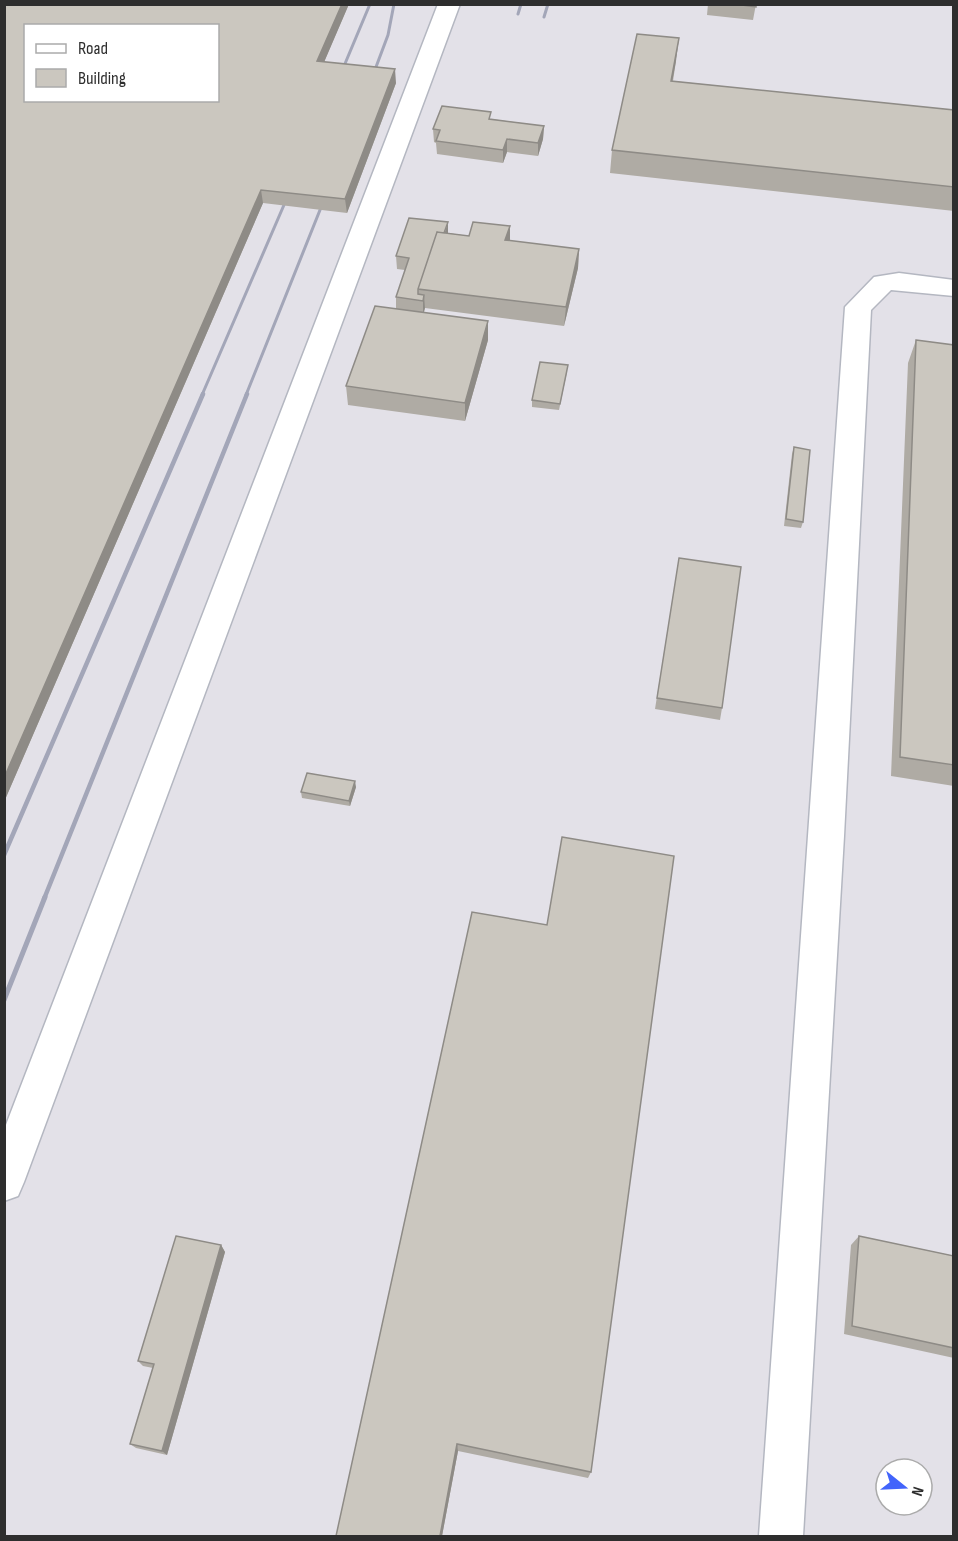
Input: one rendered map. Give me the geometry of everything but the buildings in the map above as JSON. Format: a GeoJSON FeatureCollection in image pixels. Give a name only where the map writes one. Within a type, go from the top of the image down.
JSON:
{"type":"FeatureCollection","features":[{"type":"Feature","properties":{"kind":"street"},"geometry":{"type":"LineString","coordinates":[[4,1182],[449,4]]}},
{"type":"Feature","properties":{"kind":"street"},"geometry":{"type":"LineString","coordinates":[[781,1536],[828,836],[858,307],[883,283],[899,281],[954,288]]}},
{"type":"Feature","properties":{"kind":"shaded area"},"geometry":{"type":"Polygon","coordinates":[[[5,5],[953,5],[953,1536],[5,1536],[5,5]]]}},
{"type":"Feature","properties":{"kind":"railway"},"geometry":{"type":"LineString","coordinates":[[339,78],[370,4]]}},
{"type":"Feature","properties":{"kind":"railway"},"geometry":{"type":"LineString","coordinates":[[370,83],[388,35],[394,4]]}},
{"type":"Feature","properties":{"kind":"railway"},"geometry":{"type":"LineString","coordinates":[[518,14],[521,4]]}},
{"type":"Feature","properties":{"kind":"railway"},"geometry":{"type":"LineString","coordinates":[[544,17],[548,4]]}},
{"type":"Feature","properties":{"kind":"railway"},"geometry":{"type":"LineString","coordinates":[[202,395],[290,191]]}},
{"type":"Feature","properties":{"kind":"railway"},"geometry":{"type":"LineString","coordinates":[[246,395],[326,195]]}},
{"type":"Feature","properties":{"kind":"railway"},"geometry":{"type":"LineString","coordinates":[[4,855],[203,394]]}},
{"type":"Feature","properties":{"kind":"railway"},"geometry":{"type":"LineString","coordinates":[[44,899],[247,394]]}},
{"type":"Feature","properties":{"kind":"railway"},"geometry":{"type":"LineString","coordinates":[[4,1000],[45,897]]}}]}
